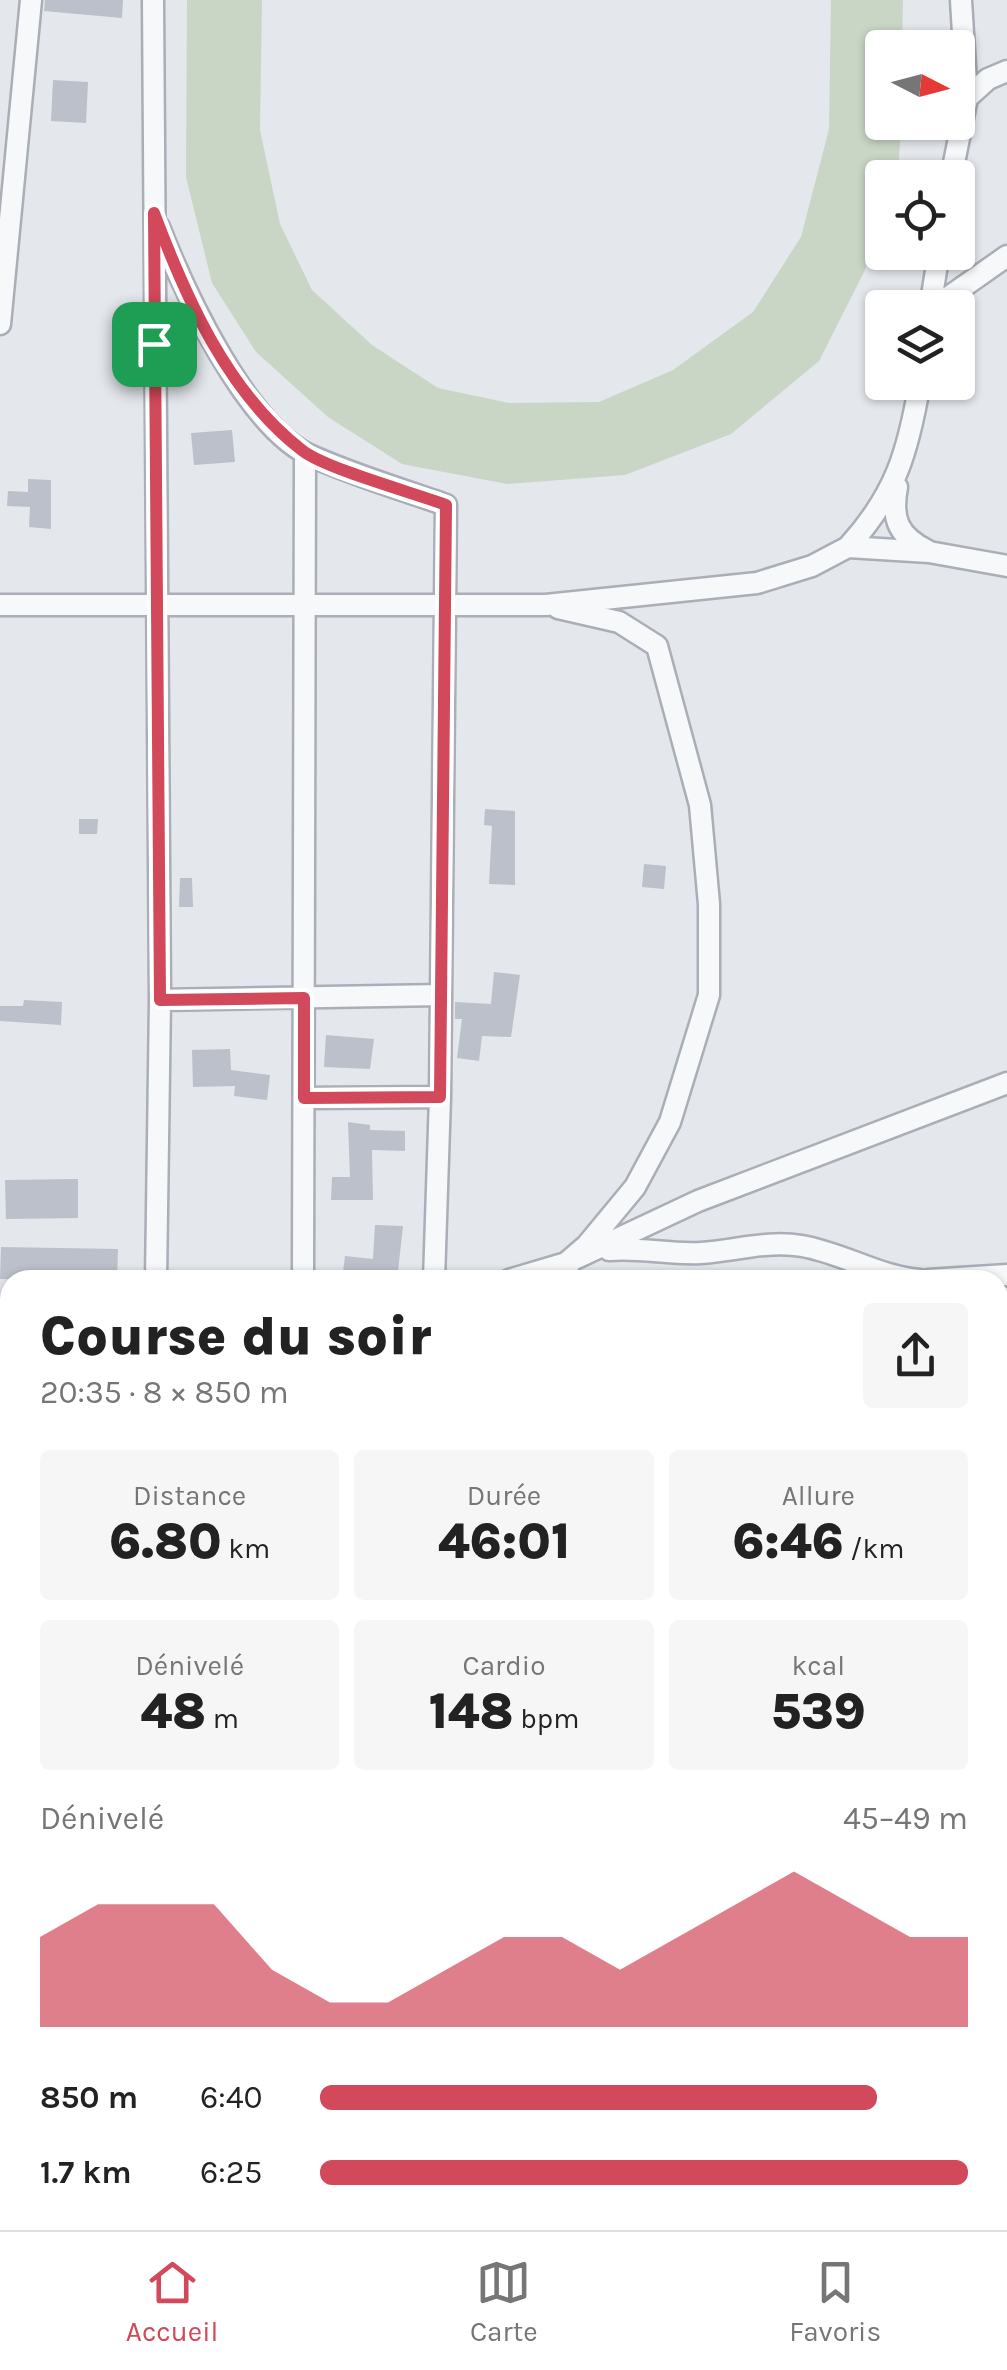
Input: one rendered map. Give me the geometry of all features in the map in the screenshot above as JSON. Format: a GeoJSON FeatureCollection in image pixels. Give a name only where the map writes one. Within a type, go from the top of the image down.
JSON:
{"type":"FeatureCollection","features":[{"type":"Feature","properties":{"kind":"street"},"geometry":{"type":"LineString","coordinates":[[0,324],[31,0]]}},
{"type":"Feature","properties":{"kind":"street"},"geometry":{"type":"LineString","coordinates":[[153,0],[154,606],[160,1000],[156,1270]]}},
{"type":"Feature","properties":{"kind":"street"},"geometry":{"type":"LineString","coordinates":[[961,0],[963,30]]}},
{"type":"Feature","properties":{"kind":"street"},"geometry":{"type":"LineString","coordinates":[[975,90],[988,79],[1007,72]]}},
{"type":"Feature","properties":{"kind":"street"},"geometry":{"type":"LineString","coordinates":[[154,213],[179,280],[222,358],[258,409],[306,453],[446,505],[440,1097],[434,1270]]}},
{"type":"Feature","properties":{"kind":"street"},"geometry":{"type":"LineString","coordinates":[[958,290],[1007,256]]}},
{"type":"Feature","properties":{"kind":"street"},"geometry":{"type":"LineString","coordinates":[[916,400],[893,512],[900,531],[910,542],[930,552]]}},
{"type":"Feature","properties":{"kind":"street"},"geometry":{"type":"LineString","coordinates":[[303,1270],[306,453]]}},
{"type":"Feature","properties":{"kind":"street"},"geometry":{"type":"LineString","coordinates":[[0,605],[546,605],[757,582],[812,566],[848,547],[871,522],[899,475]]}},
{"type":"Feature","properties":{"kind":"street"},"geometry":{"type":"LineString","coordinates":[[848,547],[930,552],[1007,566]]}},
{"type":"Feature","properties":{"kind":"street"},"geometry":{"type":"LineString","coordinates":[[546,605],[619,622],[657,646],[700,805],[711,964],[709,996],[670,1122],[635,1187],[569,1270]]}},
{"type":"Feature","properties":{"kind":"street"},"geometry":{"type":"LineString","coordinates":[[160,1000],[441,995]]}},
{"type":"Feature","properties":{"kind":"street"},"geometry":{"type":"LineString","coordinates":[[569,1270],[596,1251],[698,1201],[1007,1083]]}},
{"type":"Feature","properties":{"kind":"street"},"geometry":{"type":"LineString","coordinates":[[304,1098],[440,1097]]}},
{"type":"Feature","properties":{"kind":"street"},"geometry":{"type":"LineString","coordinates":[[596,1251],[635,1247],[700,1253],[799,1245],[878,1270]]}},
{"type":"Feature","properties":{"kind":"green space"},"geometry":{"type":"Polygon","coordinates":[[[187,0],[262,0],[260,130],[280,224],[312,290],[372,345],[438,388],[509,403],[599,402],[673,370],[753,312],[801,237],[829,129],[831,0],[903,0],[902,30],[865,30],[865,140],[900,140],[899,160],[865,160],[865,269],[819,361],[731,434],[625,475],[507,484],[402,464],[328,417],[256,352],[212,283],[186,177],[187,0]]]}},
{"type":"Feature","properties":{"kind":"building"},"geometry":{"type":"Polygon","coordinates":[[[45,0],[123,0],[122,18],[44,11],[45,0]]]}},
{"type":"Feature","properties":{"kind":"building"},"geometry":{"type":"Polygon","coordinates":[[[53,80],[88,82],[86,123],[51,121],[53,80]]]}},
{"type":"Feature","properties":{"kind":"building"},"geometry":{"type":"Polygon","coordinates":[[[232,430],[235,462],[194,465],[191,433],[232,430]]]}},
{"type":"Feature","properties":{"kind":"building"},"geometry":{"type":"Polygon","coordinates":[[[28,479],[51,480],[51,529],[29,527],[30,507],[7,506],[8,491],[28,492],[28,479]]]}},
{"type":"Feature","properties":{"kind":"building"},"geometry":{"type":"Polygon","coordinates":[[[485,809],[515,811],[515,885],[489,884],[492,826],[484,825],[485,809]]]}},
{"type":"Feature","properties":{"kind":"building"},"geometry":{"type":"Polygon","coordinates":[[[79,819],[98,819],[97,834],[79,834],[79,819]]]}},
{"type":"Feature","properties":{"kind":"building"},"geometry":{"type":"Polygon","coordinates":[[[644,864],[666,866],[664,889],[642,887],[644,864]]]}},
{"type":"Feature","properties":{"kind":"building"},"geometry":{"type":"Polygon","coordinates":[[[180,878],[192,878],[193,907],[179,907],[180,878]]]}},
{"type":"Feature","properties":{"kind":"building"},"geometry":{"type":"Polygon","coordinates":[[[494,972],[520,975],[511,1037],[482,1036],[479,1061],[457,1058],[462,1019],[455,1019],[455,1002],[491,1004],[494,972]]]}},
{"type":"Feature","properties":{"kind":"building"},"geometry":{"type":"Polygon","coordinates":[[[24,1000],[62,1002],[61,1025],[0,1021],[0,1006],[23,1006],[24,1000]]]}},
{"type":"Feature","properties":{"kind":"building"},"geometry":{"type":"Polygon","coordinates":[[[326,1035],[374,1039],[370,1069],[324,1067],[326,1035]]]}},
{"type":"Feature","properties":{"kind":"building"},"geometry":{"type":"Polygon","coordinates":[[[230,1049],[231,1070],[270,1075],[267,1100],[234,1096],[235,1086],[193,1087],[192,1050],[230,1049]]]}},
{"type":"Feature","properties":{"kind":"building"},"geometry":{"type":"Polygon","coordinates":[[[348,1122],[370,1125],[370,1130],[405,1131],[405,1151],[372,1150],[373,1200],[331,1200],[332,1177],[350,1177],[348,1122]]]}},
{"type":"Feature","properties":{"kind":"building"},"geometry":{"type":"Polygon","coordinates":[[[78,1179],[78,1218],[6,1219],[5,1180],[78,1179]]]}},
{"type":"Feature","properties":{"kind":"building"},"geometry":{"type":"Polygon","coordinates":[[[375,1225],[403,1226],[398,1270],[343,1270],[345,1256],[373,1259],[375,1225]]]}},
{"type":"Feature","properties":{"kind":"building"},"geometry":{"type":"Polygon","coordinates":[[[1,1247],[118,1249],[117,1270],[0,1270],[1,1247]]]}},
{"type":"Feature","properties":{"kind":"route"},"geometry":{"type":"LineString","coordinates":[[154,213],[179,280],[222,358],[258,409],[306,453],[446,505],[440,1097],[304,1098],[304,998],[160,1000],[154,344],[154,213]]}}]}
